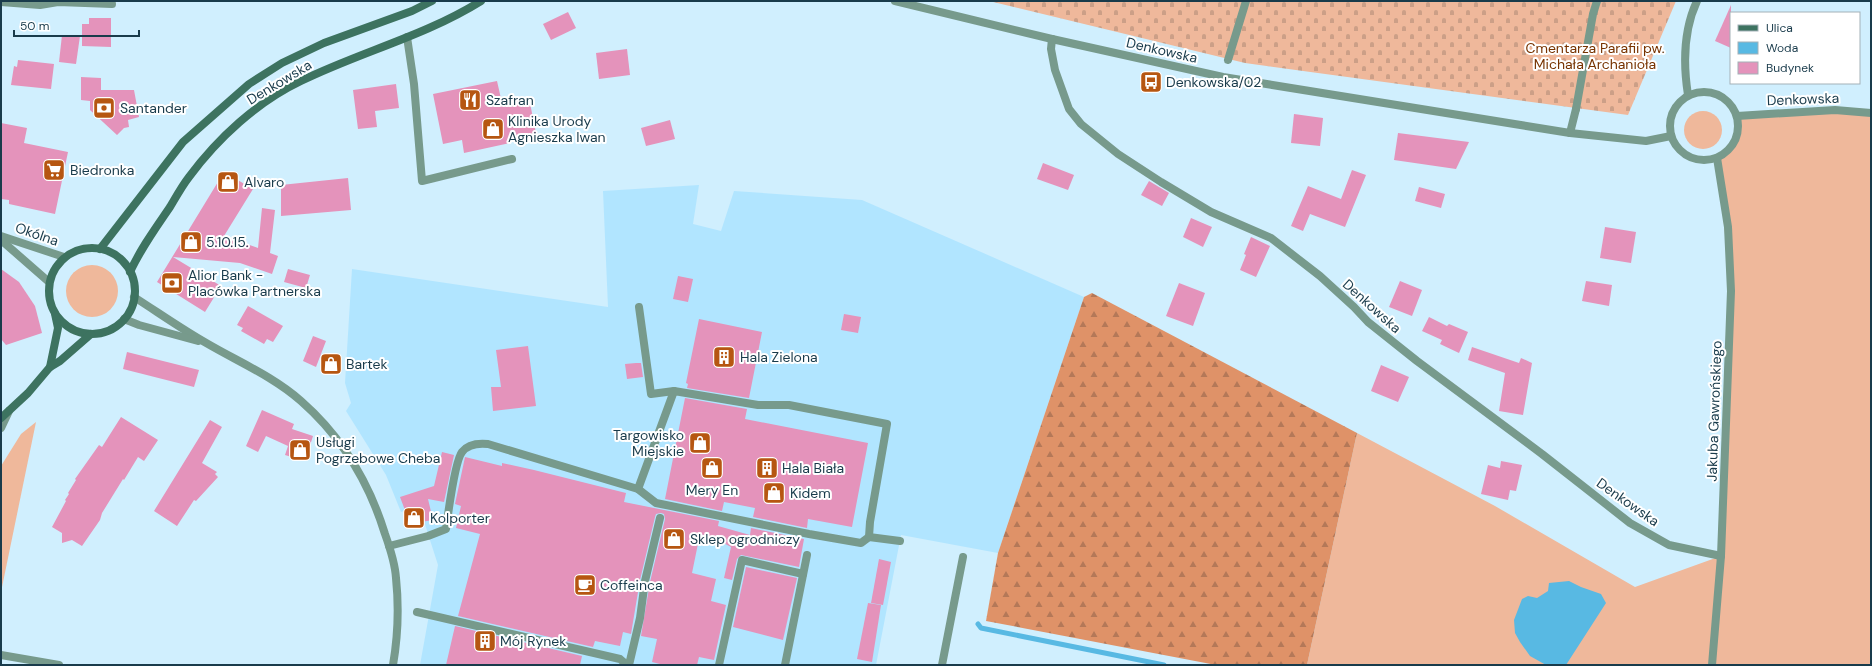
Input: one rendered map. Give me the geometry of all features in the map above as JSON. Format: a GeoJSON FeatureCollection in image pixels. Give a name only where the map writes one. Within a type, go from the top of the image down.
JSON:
{"type":"FeatureCollection","features":[{"type":"Feature","properties":{"kind":"main road","name":"Denkowska"},"geometry":{"type":"LineString","coordinates":[[100,248],[183,142],[249,84],[282,63],[324,44],[412,12],[432,1]]}},
{"type":"Feature","properties":{"kind":"main road","name":"Denkowska"},"geometry":{"type":"LineString","coordinates":[[130,272],[149,236],[189,177],[215,145],[264,103],[300,81],[344,61],[407,37],[464,12],[481,1]]}},
{"type":"Feature","properties":{"kind":"main road"},"geometry":{"type":"LineString","coordinates":[[1,418],[50,366],[60,360],[91,334],[109,329],[124,319],[131,308],[134,297],[134,284],[130,272],[118,257],[100,248],[88,248],[75,251],[64,257],[55,268],[49,282],[49,297],[58,328],[50,366]]}},
{"type":"Feature","properties":{"kind":"main road"},"geometry":{"type":"LineString","coordinates":[[55,314],[64,324],[77,331],[91,334]]}},
{"type":"Feature","properties":{"kind":"street","name":"Denkowska"},"geometry":{"type":"LineString","coordinates":[[895,1],[1052,39],[1223,77],[1570,133],[1646,141],[1671,136]]}},
{"type":"Feature","properties":{"kind":"street"},"geometry":{"type":"LineString","coordinates":[[1228,60],[1246,1]]}},
{"type":"Feature","properties":{"kind":"street"},"geometry":{"type":"LineString","coordinates":[[1570,133],[1593,14],[1597,1]]}},
{"type":"Feature","properties":{"kind":"street"},"geometry":{"type":"LineString","coordinates":[[1688,95],[1684,70],[1686,31],[1697,1]]}},
{"type":"Feature","properties":{"kind":"street"},"geometry":{"type":"LineString","coordinates":[[1,2],[40,5],[58,2],[112,4]]}},
{"type":"Feature","properties":{"kind":"street"},"geometry":{"type":"LineString","coordinates":[[407,37],[414,84],[422,181],[512,159]]}},
{"type":"Feature","properties":{"kind":"street","name":"Denkowska"},"geometry":{"type":"LineString","coordinates":[[1052,39],[1051,49],[1055,70],[1069,110],[1081,124],[1118,154],[1211,212],[1271,238],[1320,276],[1354,306],[1368,322],[1417,361],[1542,454],[1630,523],[1669,544],[1721,556]]}},
{"type":"Feature","properties":{"kind":"street"},"geometry":{"type":"LineString","coordinates":[[1699,92],[1711,92],[1723,97],[1731,105],[1737,116],[1738,128],[1736,140],[1729,150],[1717,158],[1696,160],[1685,155],[1676,147],[1671,136],[1669,124],[1672,113],[1678,102],[1688,95],[1699,92]]}},
{"type":"Feature","properties":{"kind":"street","name":"Denkowska"},"geometry":{"type":"LineString","coordinates":[[1737,116],[1828,110],[1871,113]]}},
{"type":"Feature","properties":{"kind":"street","name":"Jakuba Gawrońskiego"},"geometry":{"type":"LineString","coordinates":[[1712,665],[1721,556],[1731,291],[1728,227],[1717,158]]}},
{"type":"Feature","properties":{"kind":"street","name":"Okólna"},"geometry":{"type":"LineString","coordinates":[[1,236],[64,257]]}},
{"type":"Feature","properties":{"kind":"street","name":"Okólna"},"geometry":{"type":"LineString","coordinates":[[1,240],[49,282]]}},
{"type":"Feature","properties":{"kind":"street"},"geometry":{"type":"LineString","coordinates":[[134,297],[301,400],[331,431],[353,460],[377,508],[389,546],[396,576],[398,612],[397,641],[393,665]]}},
{"type":"Feature","properties":{"kind":"street"},"geometry":{"type":"LineString","coordinates":[[389,546],[428,536],[446,529],[459,458],[467,447],[479,443],[488,444],[638,489],[656,503],[809,534],[862,543],[869,537],[870,522],[887,424],[789,405],[758,405],[674,391],[650,394],[639,307]]}},
{"type":"Feature","properties":{"kind":"street"},"geometry":{"type":"LineString","coordinates":[[124,319],[139,325],[208,344]]}},
{"type":"Feature","properties":{"kind":"street"},"geometry":{"type":"LineString","coordinates":[[638,489],[674,391]]}},
{"type":"Feature","properties":{"kind":"street"},"geometry":{"type":"LineString","coordinates":[[1,428],[9,411]]}},
{"type":"Feature","properties":{"kind":"street"},"geometry":{"type":"LineString","coordinates":[[417,612],[620,659],[628,665],[640,618],[645,581],[660,518]]}},
{"type":"Feature","properties":{"kind":"street"},"geometry":{"type":"LineString","coordinates":[[869,537],[900,541]]}},
{"type":"Feature","properties":{"kind":"street"},"geometry":{"type":"LineString","coordinates":[[785,665],[806,555]]}},
{"type":"Feature","properties":{"kind":"street"},"geometry":{"type":"LineString","coordinates":[[942,665],[963,556]]}},
{"type":"Feature","properties":{"kind":"street"},"geometry":{"type":"LineString","coordinates":[[719,665],[742,560],[803,574]]}},
{"type":"Feature","properties":{"kind":"street"},"geometry":{"type":"LineString","coordinates":[[1,654],[59,665]]}},
{"type":"Feature","properties":{"kind":"shaded area","name":"Targowisko Miejskie"},"geometry":{"type":"Polygon","coordinates":[[[699,185],[693,224],[721,231],[734,191],[862,200],[1084,297],[998,553],[901,535],[876,665],[420,665],[438,565],[422,515],[409,509],[401,512],[386,475],[346,411],[351,403],[345,383],[352,269],[608,307],[603,191],[699,185]]]}},
{"type":"Feature","properties":{"kind":"green space","name":"Cmentarza Parafii pw. Michała Archanioła"},"geometry":{"type":"Polygon","coordinates":[[[989,1],[1676,1],[1628,115],[1245,63],[989,1]]]}},
{"type":"Feature","properties":{"kind":"green space"},"geometry":{"type":"Polygon","coordinates":[[[1699,111],[1707,111],[1717,116],[1721,123],[1721,137],[1717,144],[1707,149],[1699,149],[1689,144],[1687,141],[1684,134],[1684,126],[1689,116],[1692,114],[1699,111]]]}},
{"type":"Feature","properties":{"kind":"green space"},"geometry":{"type":"Polygon","coordinates":[[[1768,113],[1871,113],[1871,665],[1307,665],[1357,433],[1495,506],[1635,587],[1721,556],[1731,291],[1717,158],[1728,149],[1734,141],[1737,130],[1737,116],[1768,113]]]}},
{"type":"Feature","properties":{"kind":"green space"},"geometry":{"type":"Polygon","coordinates":[[[92,265],[102,267],[110,273],[116,281],[118,291],[116,301],[110,309],[102,315],[92,317],[82,315],[74,309],[68,301],[66,291],[68,281],[74,273],[82,267],[92,265]]]}},
{"type":"Feature","properties":{"kind":"green space"},"geometry":{"type":"Polygon","coordinates":[[[1092,293],[1357,433],[1307,665],[1216,665],[986,621],[998,553],[1084,297],[1092,293]]]}},
{"type":"Feature","properties":{"kind":"green space"},"geometry":{"type":"Polygon","coordinates":[[[36,422],[1,592],[1,466],[21,434],[36,422]]]}},
{"type":"Feature","properties":{"kind":"water"},"geometry":{"type":"Polygon","coordinates":[[[1569,581],[1601,594],[1606,603],[1566,665],[1546,665],[1530,656],[1520,642],[1515,633],[1514,620],[1522,599],[1528,596],[1537,598],[1548,591],[1549,583],[1569,581]]]}},
{"type":"Feature","properties":{"kind":"building"},"geometry":{"type":"Polygon","coordinates":[[[1731,5],[1730,48],[1715,41],[1731,5]]]}},
{"type":"Feature","properties":{"kind":"building"},"geometry":{"type":"Polygon","coordinates":[[[568,12],[576,28],[551,40],[543,24],[568,12]]]}},
{"type":"Feature","properties":{"kind":"building"},"geometry":{"type":"Polygon","coordinates":[[[89,18],[111,18],[111,47],[82,46],[82,24],[89,24],[89,18]]]}},
{"type":"Feature","properties":{"kind":"building"},"geometry":{"type":"Polygon","coordinates":[[[62,35],[80,36],[76,64],[59,62],[62,35]]]}},
{"type":"Feature","properties":{"kind":"building"},"geometry":{"type":"Polygon","coordinates":[[[627,49],[630,75],[599,79],[596,53],[627,49]]]}},
{"type":"Feature","properties":{"kind":"building"},"geometry":{"type":"Polygon","coordinates":[[[18,60],[54,64],[51,89],[11,85],[14,66],[17,67],[18,60]]]}},
{"type":"Feature","properties":{"kind":"building"},"geometry":{"type":"Polygon","coordinates":[[[81,77],[101,78],[101,90],[134,90],[139,117],[128,120],[129,127],[124,128],[117,135],[90,110],[90,101],[81,100],[81,77]]]}},
{"type":"Feature","properties":{"kind":"building"},"geometry":{"type":"Polygon","coordinates":[[[497,81],[502,103],[529,98],[536,133],[509,138],[510,143],[464,153],[462,140],[443,144],[433,94],[497,81]]]}},
{"type":"Feature","properties":{"kind":"building"},"geometry":{"type":"Polygon","coordinates":[[[396,84],[399,108],[375,111],[377,127],[358,129],[353,90],[396,84]]]}},
{"type":"Feature","properties":{"kind":"building"},"geometry":{"type":"Polygon","coordinates":[[[1294,114],[1323,118],[1320,146],[1291,143],[1294,114]]]}},
{"type":"Feature","properties":{"kind":"building"},"geometry":{"type":"Polygon","coordinates":[[[670,120],[675,139],[646,146],[641,128],[670,120]]]}},
{"type":"Feature","properties":{"kind":"building"},"geometry":{"type":"Polygon","coordinates":[[[1,123],[27,128],[24,143],[68,152],[55,214],[9,204],[9,200],[1,199],[1,123]]]}},
{"type":"Feature","properties":{"kind":"building"},"geometry":{"type":"Polygon","coordinates":[[[1398,133],[1469,142],[1456,169],[1394,160],[1398,133]]]}},
{"type":"Feature","properties":{"kind":"building"},"geometry":{"type":"Polygon","coordinates":[[[1043,163],[1074,175],[1068,190],[1037,179],[1043,163]]]}},
{"type":"Feature","properties":{"kind":"building"},"geometry":{"type":"Polygon","coordinates":[[[1352,170],[1366,175],[1345,227],[1310,214],[1303,231],[1291,226],[1308,186],[1341,199],[1352,170]]]}},
{"type":"Feature","properties":{"kind":"building"},"geometry":{"type":"Polygon","coordinates":[[[224,172],[253,189],[224,236],[258,248],[262,208],[275,210],[270,253],[278,256],[272,274],[240,263],[173,257],[221,286],[205,312],[157,282],[224,172]]]}},
{"type":"Feature","properties":{"kind":"building"},"geometry":{"type":"Polygon","coordinates":[[[348,178],[351,210],[281,216],[281,185],[348,178]]]}},
{"type":"Feature","properties":{"kind":"building"},"geometry":{"type":"Polygon","coordinates":[[[1149,181],[1169,193],[1162,206],[1141,195],[1149,181]]]}},
{"type":"Feature","properties":{"kind":"building"},"geometry":{"type":"Polygon","coordinates":[[[1419,187],[1445,194],[1441,208],[1415,201],[1419,187]]]}},
{"type":"Feature","properties":{"kind":"building"},"geometry":{"type":"Polygon","coordinates":[[[1191,218],[1212,227],[1203,247],[1183,237],[1191,218]]]}},
{"type":"Feature","properties":{"kind":"building"},"geometry":{"type":"Polygon","coordinates":[[[1605,227],[1636,232],[1631,263],[1600,258],[1605,227]]]}},
{"type":"Feature","properties":{"kind":"building"},"geometry":{"type":"Polygon","coordinates":[[[1251,237],[1270,246],[1256,277],[1240,270],[1246,255],[1244,254],[1251,237]]]}},
{"type":"Feature","properties":{"kind":"building"},"geometry":{"type":"Polygon","coordinates":[[[1,269],[19,282],[35,306],[42,333],[6,345],[1,339],[1,269]]]}},
{"type":"Feature","properties":{"kind":"building"},"geometry":{"type":"Polygon","coordinates":[[[288,269],[310,275],[306,288],[284,282],[288,269]]]}},
{"type":"Feature","properties":{"kind":"building"},"geometry":{"type":"Polygon","coordinates":[[[678,276],[693,279],[688,302],[673,299],[678,276]]]}},
{"type":"Feature","properties":{"kind":"building"},"geometry":{"type":"Polygon","coordinates":[[[1400,281],[1422,290],[1412,316],[1389,307],[1400,281]]]}},
{"type":"Feature","properties":{"kind":"building"},"geometry":{"type":"Polygon","coordinates":[[[1586,281],[1612,285],[1609,306],[1582,301],[1586,281]]]}},
{"type":"Feature","properties":{"kind":"building"},"geometry":{"type":"Polygon","coordinates":[[[1179,283],[1205,293],[1193,326],[1166,316],[1179,283]]]}},
{"type":"Feature","properties":{"kind":"building"},"geometry":{"type":"Polygon","coordinates":[[[248,306],[283,326],[273,342],[267,339],[264,344],[241,331],[243,328],[237,325],[248,306]]]}},
{"type":"Feature","properties":{"kind":"building"},"geometry":{"type":"Polygon","coordinates":[[[844,314],[861,317],[858,333],[841,330],[844,314]]]}},
{"type":"Feature","properties":{"kind":"building"},"geometry":{"type":"Polygon","coordinates":[[[1429,317],[1447,326],[1449,324],[1468,332],[1459,353],[1440,344],[1442,340],[1422,331],[1429,317]]]}},
{"type":"Feature","properties":{"kind":"building","name":"Hala Zielona"},"geometry":{"type":"Polygon","coordinates":[[[699,319],[762,332],[749,398],[687,388],[688,384],[686,383],[699,319]]]}},
{"type":"Feature","properties":{"kind":"building"},"geometry":{"type":"Polygon","coordinates":[[[313,336],[326,341],[316,367],[303,361],[313,336]]]}},
{"type":"Feature","properties":{"kind":"building"},"geometry":{"type":"Polygon","coordinates":[[[528,346],[536,406],[493,411],[491,387],[501,387],[496,350],[528,346]]]}},
{"type":"Feature","properties":{"kind":"building"},"geometry":{"type":"Polygon","coordinates":[[[1472,347],[1519,363],[1521,358],[1532,363],[1523,415],[1499,411],[1505,373],[1468,360],[1472,347]]]}},
{"type":"Feature","properties":{"kind":"building"},"geometry":{"type":"Polygon","coordinates":[[[127,352],[199,370],[194,387],[123,369],[127,352]]]}},
{"type":"Feature","properties":{"kind":"building"},"geometry":{"type":"Polygon","coordinates":[[[641,363],[643,377],[627,379],[625,364],[641,363]]]}},
{"type":"Feature","properties":{"kind":"building"},"geometry":{"type":"Polygon","coordinates":[[[1381,365],[1409,377],[1398,402],[1371,391],[1381,365]]]}},
{"type":"Feature","properties":{"kind":"building","name":"Hala Biała"},"geometry":{"type":"Polygon","coordinates":[[[685,398],[747,409],[745,419],[868,443],[852,527],[808,519],[807,528],[753,517],[755,508],[724,502],[722,511],[665,499],[685,398]]]}},
{"type":"Feature","properties":{"kind":"building"},"geometry":{"type":"Polygon","coordinates":[[[262,410],[294,424],[292,429],[313,436],[305,461],[285,455],[288,446],[266,436],[258,452],[246,446],[262,410]]]}},
{"type":"Feature","properties":{"kind":"building"},"geometry":{"type":"Polygon","coordinates":[[[121,417],[158,440],[144,461],[138,457],[102,513],[100,520],[82,546],[72,540],[62,543],[62,533],[52,527],[66,501],[65,500],[69,494],[68,493],[76,480],[75,479],[99,445],[102,447],[121,417]]]}},
{"type":"Feature","properties":{"kind":"building"},"geometry":{"type":"Polygon","coordinates":[[[210,420],[222,427],[202,463],[217,472],[215,474],[218,477],[196,501],[194,500],[177,526],[154,511],[210,420]]]}},
{"type":"Feature","properties":{"kind":"building"},"geometry":{"type":"Polygon","coordinates":[[[442,452],[454,455],[444,502],[428,499],[433,520],[415,523],[408,518],[400,497],[434,486],[442,452]]]}},
{"type":"Feature","properties":{"kind":"building"},"geometry":{"type":"Polygon","coordinates":[[[465,457],[502,466],[502,463],[534,470],[626,493],[624,502],[719,521],[718,526],[750,535],[751,528],[804,539],[799,567],[741,555],[737,559],[732,580],[724,578],[731,547],[714,538],[700,534],[692,573],[716,579],[711,601],[726,605],[714,660],[699,657],[697,665],[664,665],[652,662],[657,639],[641,636],[650,582],[665,519],[664,514],[661,513],[656,514],[655,517],[640,580],[631,634],[623,632],[620,646],[595,641],[593,647],[458,616],[480,534],[456,528],[461,506],[455,504],[465,457]]]}},
{"type":"Feature","properties":{"kind":"building"},"geometry":{"type":"Polygon","coordinates":[[[1501,461],[1522,465],[1516,491],[1510,490],[1508,500],[1481,494],[1488,465],[1500,468],[1501,461]]]}},
{"type":"Feature","properties":{"kind":"building"},"geometry":{"type":"Polygon","coordinates":[[[879,559],[891,562],[883,605],[871,603],[879,559]]]}},
{"type":"Feature","properties":{"kind":"building"},"geometry":{"type":"Polygon","coordinates":[[[746,567],[797,578],[783,640],[733,627],[746,567]]]}},
{"type":"Feature","properties":{"kind":"building"},"geometry":{"type":"Polygon","coordinates":[[[868,603],[881,605],[872,662],[857,659],[868,603]]]}},
{"type":"Feature","properties":{"kind":"building","name":"Mój Rynek"},"geometry":{"type":"Polygon","coordinates":[[[455,626],[582,656],[580,665],[446,665],[455,626]]]}},
{"type":"Feature","properties":{"kind":"waterway"},"geometry":{"type":"LineString","coordinates":[[978,624],[981,628],[1164,665]]}},
{"type":"Feature","properties":{"kind":"place","name":"Denkowska/02"},"geometry":{"type":"Point","coordinates":[1151,82]}},
{"type":"Feature","properties":{"kind":"place","name":"Szafran"},"geometry":{"type":"Point","coordinates":[470,100]}},
{"type":"Feature","properties":{"kind":"place","name":"Santander"},"geometry":{"type":"Point","coordinates":[104,108]}},
{"type":"Feature","properties":{"kind":"place","name":"Klinika Urody Agnieszka Iwan"},"geometry":{"type":"Point","coordinates":[493,129]}},
{"type":"Feature","properties":{"kind":"place","name":"Biedronka"},"geometry":{"type":"Point","coordinates":[54,170]}},
{"type":"Feature","properties":{"kind":"place","name":"Alvaro"},"geometry":{"type":"Point","coordinates":[228,182]}},
{"type":"Feature","properties":{"kind":"place","name":"5.10.15."},"geometry":{"type":"Point","coordinates":[191,242]}},
{"type":"Feature","properties":{"kind":"place","name":"Alior Bank - Placówka Partnerska"},"geometry":{"type":"Point","coordinates":[172,283]}},
{"type":"Feature","properties":{"kind":"place","name":"Hala Zielona"},"geometry":{"type":"Point","coordinates":[724,357]}},
{"type":"Feature","properties":{"kind":"place","name":"Bartek"},"geometry":{"type":"Point","coordinates":[331,364]}},
{"type":"Feature","properties":{"kind":"place","name":"Targowisko Miejskie"},"geometry":{"type":"Point","coordinates":[700,443]}},
{"type":"Feature","properties":{"kind":"place","name":"Usługi Pogrzebowe Cheba"},"geometry":{"type":"Point","coordinates":[300,450]}},
{"type":"Feature","properties":{"kind":"place","name":"Mery En"},"geometry":{"type":"Point","coordinates":[712,468]}},
{"type":"Feature","properties":{"kind":"place","name":"Hala Biała"},"geometry":{"type":"Point","coordinates":[767,468]}},
{"type":"Feature","properties":{"kind":"place","name":"Kidem"},"geometry":{"type":"Point","coordinates":[774,493]}},
{"type":"Feature","properties":{"kind":"place","name":"Kolporter"},"geometry":{"type":"Point","coordinates":[414,518]}},
{"type":"Feature","properties":{"kind":"place","name":"Sklep ogrodniczy"},"geometry":{"type":"Point","coordinates":[674,539]}},
{"type":"Feature","properties":{"kind":"place","name":"Coffeinca"},"geometry":{"type":"Point","coordinates":[585,585]}},
{"type":"Feature","properties":{"kind":"place","name":"Mój Rynek"},"geometry":{"type":"Point","coordinates":[485,641]}}]}
